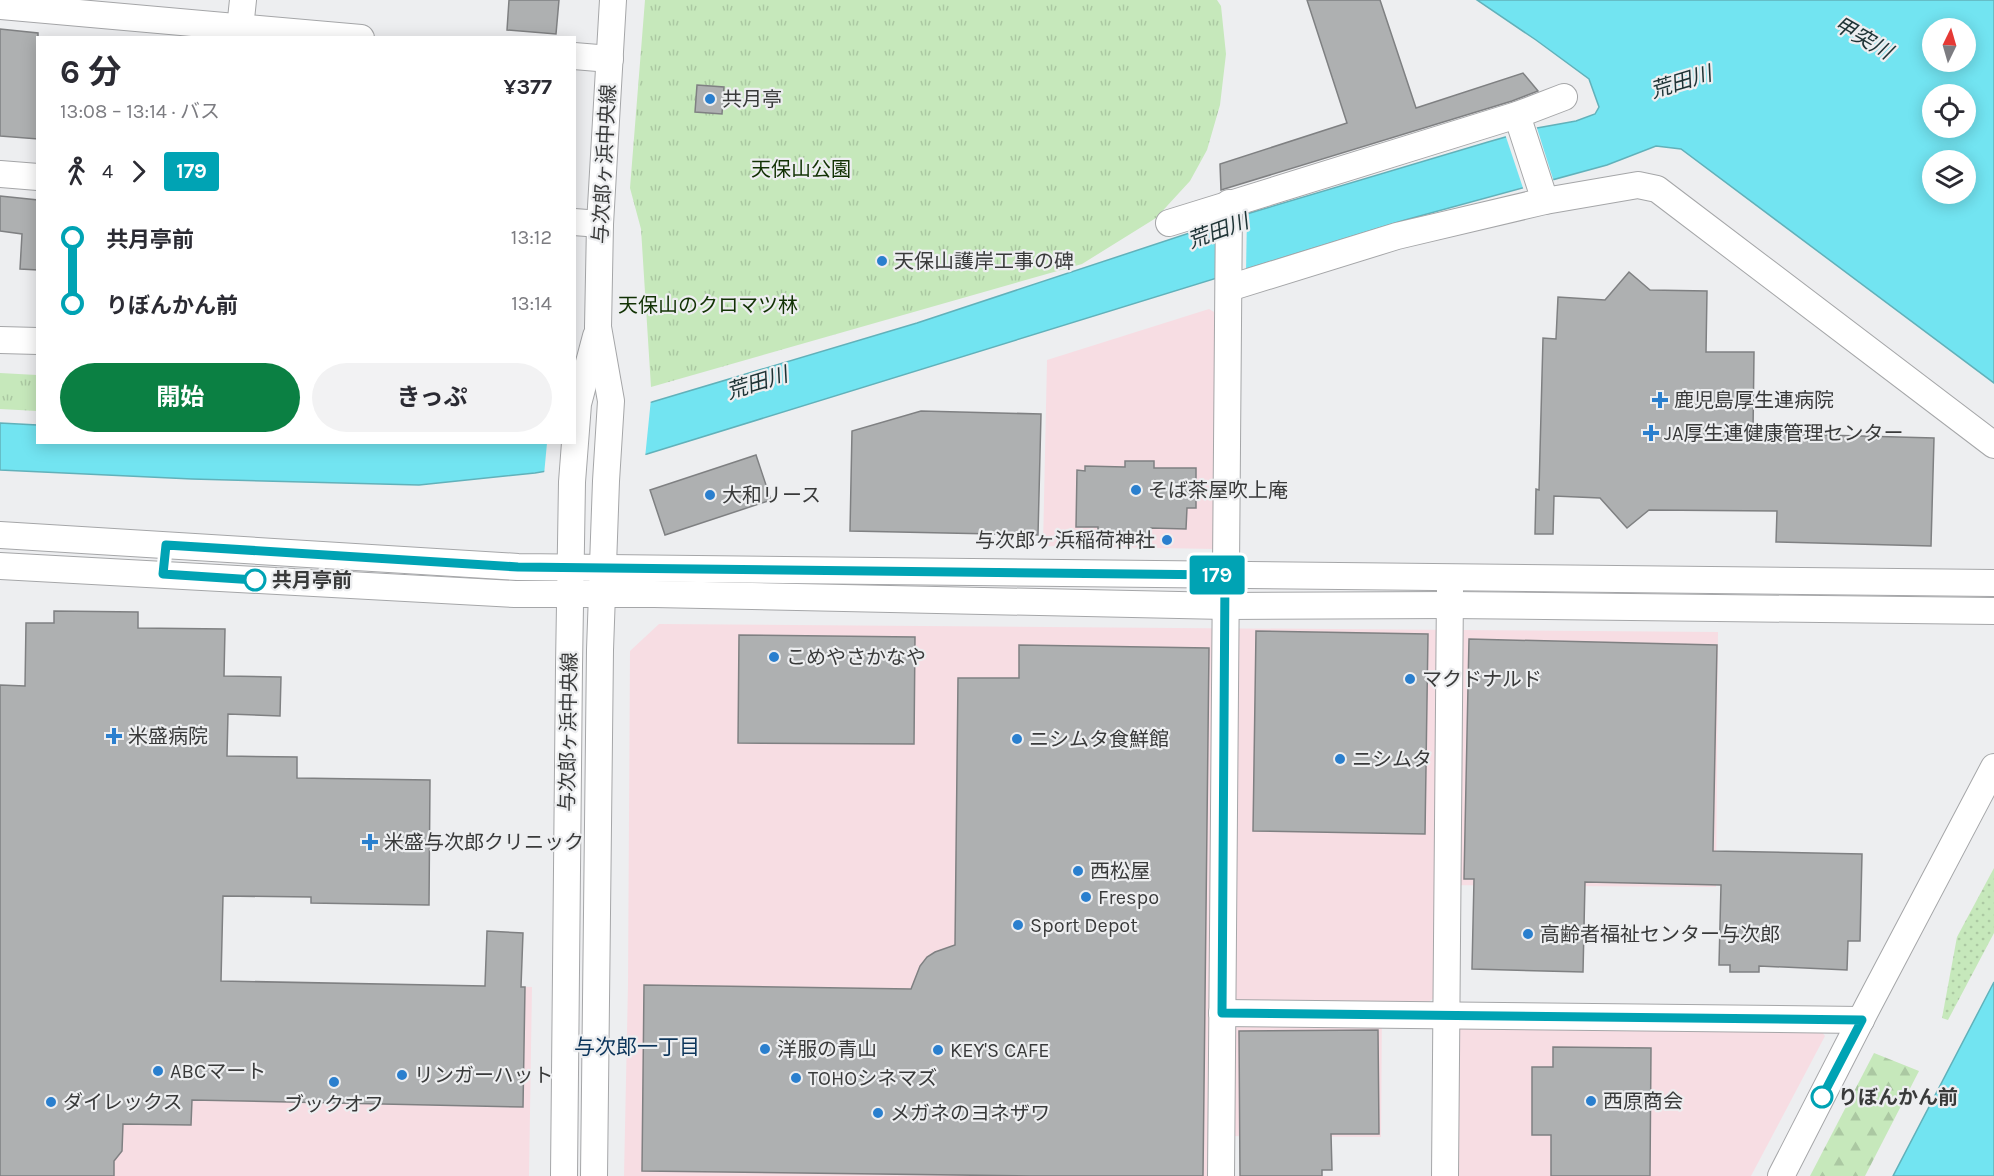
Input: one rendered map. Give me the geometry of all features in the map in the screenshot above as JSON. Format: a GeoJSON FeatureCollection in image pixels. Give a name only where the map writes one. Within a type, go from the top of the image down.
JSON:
{"type":"FeatureCollection","features":[{"type":"Feature","properties":{"kind":"street"},"geometry":{"type":"LineString","coordinates":[[240,32],[243,0]]}},
{"type":"Feature","properties":{"kind":"street","name":"与次郎ヶ浜中央線"},"geometry":{"type":"LineString","coordinates":[[576,430],[586,328],[600,224],[614,0]]}},
{"type":"Feature","properties":{"kind":"street"},"geometry":{"type":"LineString","coordinates":[[0,6],[240,32],[321,36]]}},
{"type":"Feature","properties":{"kind":"street"},"geometry":{"type":"LineString","coordinates":[[576,56],[610,59]]}},
{"type":"Feature","properties":{"kind":"street"},"geometry":{"type":"LineString","coordinates":[[1169,223],[1229,210],[1518,119],[1564,97]]}},
{"type":"Feature","properties":{"kind":"street"},"geometry":{"type":"LineString","coordinates":[[1518,119],[1544,196]]}},
{"type":"Feature","properties":{"kind":"street"},"geometry":{"type":"LineString","coordinates":[[0,174],[36,177]]}},
{"type":"Feature","properties":{"kind":"street"},"geometry":{"type":"LineString","coordinates":[[1229,284],[1544,196],[1638,185],[1657,189],[1994,445]]}},
{"type":"Feature","properties":{"kind":"street"},"geometry":{"type":"LineString","coordinates":[[1221,1176],[1229,210]]}},
{"type":"Feature","properties":{"kind":"street"},"geometry":{"type":"LineString","coordinates":[[576,222],[600,224]]}},
{"type":"Feature","properties":{"kind":"street","name":"与次郎ヶ浜中央線"},"geometry":{"type":"LineString","coordinates":[[586,328],[611,400],[600,650],[594,1176]]}},
{"type":"Feature","properties":{"kind":"street"},"geometry":{"type":"LineString","coordinates":[[0,340],[36,341]]}},
{"type":"Feature","properties":{"kind":"street","name":"与次郎ヶ浜中央線"},"geometry":{"type":"LineString","coordinates":[[564,1176],[570,594],[575,444]]}},
{"type":"Feature","properties":{"kind":"street"},"geometry":{"type":"LineString","coordinates":[[0,535],[518,567],[571,568],[603,581],[945,601],[1225,606],[1449,605],[1994,611]]}},
{"type":"Feature","properties":{"kind":"street"},"geometry":{"type":"LineString","coordinates":[[163,574],[166,545]]}},
{"type":"Feature","properties":{"kind":"street"},"geometry":{"type":"LineString","coordinates":[[0,566],[515,594],[570,594],[603,581],[945,572],[1994,583]]}},
{"type":"Feature","properties":{"kind":"street"},"geometry":{"type":"LineString","coordinates":[[945,572],[945,601]]}},
{"type":"Feature","properties":{"kind":"street"},"geometry":{"type":"LineString","coordinates":[[1445,1176],[1451,576]]}},
{"type":"Feature","properties":{"kind":"street"},"geometry":{"type":"LineString","coordinates":[[1731,607],[1733,580]]}},
{"type":"Feature","properties":{"kind":"street"},"geometry":{"type":"LineString","coordinates":[[1781,1176],[1994,767]]}},
{"type":"Feature","properties":{"kind":"street"},"geometry":{"type":"LineString","coordinates":[[1222,1013],[1862,1020]]}},
{"type":"Feature","properties":{"kind":"street"},"geometry":{"type":"LineString","coordinates":[[565,1101],[594,1101]]}},
{"type":"Feature","properties":{"kind":"shaded area"},"geometry":{"type":"Polygon","coordinates":[[[1209,309],[1219,315],[1216,549],[1043,546],[1047,360],[1209,309]]]}},
{"type":"Feature","properties":{"kind":"shaded area"},"geometry":{"type":"Polygon","coordinates":[[[659,624],[1718,632],[1716,887],[1436,885],[1435,997],[1426,1004],[1382,1004],[1381,1137],[1213,1136],[1213,1176],[624,1176],[628,985],[630,651],[659,624]]]}},
{"type":"Feature","properties":{"kind":"shaded area"},"geometry":{"type":"Polygon","coordinates":[[[101,979],[532,987],[529,1176],[0,1176],[101,979]]]}},
{"type":"Feature","properties":{"kind":"shaded area"},"geometry":{"type":"Polygon","coordinates":[[[1463,1025],[1818,1027],[1825,1036],[1751,1176],[1454,1176],[1455,1032],[1463,1025]]]}},
{"type":"Feature","properties":{"kind":"green space","name":"天保山公園"},"geometry":{"type":"Polygon","coordinates":[[[645,0],[1217,0],[1221,6],[1226,54],[1220,105],[1207,150],[1190,181],[1156,218],[1082,264],[651,387],[641,229],[630,188],[645,0]]]}},
{"type":"Feature","properties":{"kind":"green space"},"geometry":{"type":"Polygon","coordinates":[[[0,373],[36,375],[36,411],[0,409],[0,373]]]}},
{"type":"Feature","properties":{"kind":"green space"},"geometry":{"type":"Polygon","coordinates":[[[1994,868],[1994,933],[1948,1020],[1942,1018],[1957,937],[1994,868]]]}},
{"type":"Feature","properties":{"kind":"green space"},"geometry":{"type":"Polygon","coordinates":[[[1874,1053],[1919,1071],[1865,1176],[1810,1176],[1874,1053]]]}},
{"type":"Feature","properties":{"kind":"water"},"geometry":{"type":"Polygon","coordinates":[[[1477,0],[1994,0],[1994,383],[1681,149],[1656,146],[1607,165],[1405,220],[647,454],[535,473],[419,485],[192,479],[0,470],[0,423],[36,425],[36,444],[576,444],[576,415],[652,402],[917,323],[1250,213],[1537,128],[1576,121],[1595,114],[1599,107],[1589,79],[1477,0]]]}},
{"type":"Feature","properties":{"kind":"water"},"geometry":{"type":"Polygon","coordinates":[[[1994,982],[1994,1176],[1893,1176],[1994,982]]]}},
{"type":"Feature","properties":{"kind":"pier"},"geometry":{"type":"Polygon","coordinates":[[[1536,125],[1554,182],[1524,191],[1505,134],[1536,125]]]}},
{"type":"Feature","properties":{"kind":"pier"},"geometry":{"type":"Polygon","coordinates":[[[1247,213],[1246,273],[1218,281],[1226,218],[1247,213]]]}},
{"type":"Feature","properties":{"kind":"pier"},"geometry":{"type":"Polygon","coordinates":[[[651,399],[645,458],[544,475],[547,444],[576,444],[576,412],[651,399]]]}},
{"type":"Feature","properties":{"kind":"building"},"geometry":{"type":"Polygon","coordinates":[[[509,0],[559,0],[556,34],[507,30],[509,0]]]}},
{"type":"Feature","properties":{"kind":"building"},"geometry":{"type":"Polygon","coordinates":[[[1307,0],[1380,0],[1416,108],[1523,73],[1538,91],[1221,190],[1220,164],[1347,123],[1307,0]]]}},
{"type":"Feature","properties":{"kind":"building"},"geometry":{"type":"Polygon","coordinates":[[[0,29],[38,33],[36,36],[36,139],[0,136],[0,29]]]}},
{"type":"Feature","properties":{"kind":"building","name":"共月亭"},"geometry":{"type":"Polygon","coordinates":[[[697,85],[724,87],[722,114],[695,112],[697,85]]]}},
{"type":"Feature","properties":{"kind":"building"},"geometry":{"type":"Polygon","coordinates":[[[0,196],[36,200],[36,270],[20,269],[22,234],[0,231],[0,196]]]}},
{"type":"Feature","properties":{"kind":"building","name":"鹿児島厚生連病院"},"geometry":{"type":"Polygon","coordinates":[[[1629,272],[1650,290],[1707,291],[1706,352],[1754,352],[1753,433],[1934,438],[1931,546],[1776,542],[1777,511],[1649,510],[1627,528],[1600,498],[1554,496],[1553,534],[1535,534],[1536,489],[1539,490],[1543,338],[1556,339],[1558,297],[1605,300],[1629,272]]]}},
{"type":"Feature","properties":{"kind":"building"},"geometry":{"type":"Polygon","coordinates":[[[921,411],[1041,414],[1038,535],[850,531],[852,431],[921,411]]]}},
{"type":"Feature","properties":{"kind":"building","name":"大和リース"},"geometry":{"type":"Polygon","coordinates":[[[756,455],[771,500],[665,535],[650,490],[756,455]]]}},
{"type":"Feature","properties":{"kind":"building","name":"そば茶屋吹上庵"},"geometry":{"type":"Polygon","coordinates":[[[1125,461],[1154,461],[1154,468],[1196,468],[1196,508],[1187,508],[1186,529],[1151,528],[1150,534],[1098,532],[1098,527],[1076,527],[1077,470],[1085,471],[1085,466],[1125,467],[1125,461]]]}},
{"type":"Feature","properties":{"kind":"building"},"geometry":{"type":"Polygon","coordinates":[[[54,611],[138,612],[138,628],[225,629],[224,676],[281,677],[280,716],[228,714],[227,756],[297,757],[297,778],[430,780],[429,905],[311,903],[311,897],[223,896],[221,981],[485,986],[487,931],[523,933],[521,987],[525,987],[523,1107],[192,1100],[191,1125],[123,1124],[122,1151],[114,1161],[114,1176],[0,1176],[0,685],[25,686],[26,623],[54,623],[54,611]]]}},
{"type":"Feature","properties":{"kind":"building","name":"ニシムタ"},"geometry":{"type":"Polygon","coordinates":[[[1256,631],[1428,634],[1425,834],[1253,831],[1256,631]]]}},
{"type":"Feature","properties":{"kind":"building"},"geometry":{"type":"Polygon","coordinates":[[[739,635],[915,637],[914,744],[738,743],[739,635]]]}},
{"type":"Feature","properties":{"kind":"building","name":"ニシムタ"},"geometry":{"type":"Polygon","coordinates":[[[1469,639],[1717,645],[1713,851],[1862,854],[1860,941],[1848,941],[1847,970],[1759,966],[1759,972],[1730,972],[1730,965],[1719,965],[1721,885],[1585,882],[1583,972],[1472,969],[1474,879],[1464,879],[1469,639]]]}},
{"type":"Feature","properties":{"kind":"building"},"geometry":{"type":"Polygon","coordinates":[[[1019,645],[1209,648],[1203,1176],[642,1171],[644,985],[911,989],[920,966],[927,957],[955,945],[958,678],[1019,678],[1019,645]]]}},
{"type":"Feature","properties":{"kind":"building"},"geometry":{"type":"Polygon","coordinates":[[[1378,1030],[1379,1134],[1331,1134],[1332,1170],[1322,1170],[1322,1176],[1240,1176],[1239,1031],[1378,1030]]]}},
{"type":"Feature","properties":{"kind":"building","name":"西原商会"},"geometry":{"type":"Polygon","coordinates":[[[1553,1047],[1651,1048],[1650,1176],[1551,1176],[1551,1135],[1532,1135],[1532,1067],[1553,1067],[1553,1047]]]}},
{"type":"Feature","properties":{"kind":"bus line","name":"179"},"geometry":{"type":"LineString","coordinates":[[255,580],[163,574],[166,545],[518,567],[1225,575],[1222,1013],[1862,1020],[1822,1097]]}},
{"type":"Feature","properties":{"kind":"place","name":"共月亭"},"geometry":{"type":"Point","coordinates":[710,99]}},
{"type":"Feature","properties":{"kind":"place","name":"天保山護岸工事の碑"},"geometry":{"type":"Point","coordinates":[882,261]}},
{"type":"Feature","properties":{"kind":"place","name":"鹿児島厚生連病院"},"geometry":{"type":"Point","coordinates":[1660,400]}},
{"type":"Feature","properties":{"kind":"place","name":"JA厚生連健康管理センター"},"geometry":{"type":"Point","coordinates":[1651,433]}},
{"type":"Feature","properties":{"kind":"place","name":"そば茶屋吹上庵"},"geometry":{"type":"Point","coordinates":[1136,490]}},
{"type":"Feature","properties":{"kind":"place","name":"大和リース"},"geometry":{"type":"Point","coordinates":[710,495]}},
{"type":"Feature","properties":{"kind":"place","name":"与次郎ヶ浜稲荷神社"},"geometry":{"type":"Point","coordinates":[1167,540]}},
{"type":"Feature","properties":{"kind":"place","name":"共月亭前"},"geometry":{"type":"Point","coordinates":[255,580]}},
{"type":"Feature","properties":{"kind":"place","name":"こめやさかなや"},"geometry":{"type":"Point","coordinates":[774,657]}},
{"type":"Feature","properties":{"kind":"place","name":"マクドナルド"},"geometry":{"type":"Point","coordinates":[1410,679]}},
{"type":"Feature","properties":{"kind":"place","name":"米盛病院"},"geometry":{"type":"Point","coordinates":[114,736]}},
{"type":"Feature","properties":{"kind":"place","name":"ニシムタ食鮮館"},"geometry":{"type":"Point","coordinates":[1017,739]}},
{"type":"Feature","properties":{"kind":"place","name":"ニシムタ"},"geometry":{"type":"Point","coordinates":[1340,759]}},
{"type":"Feature","properties":{"kind":"place","name":"米盛与次郎クリニック"},"geometry":{"type":"Point","coordinates":[370,842]}},
{"type":"Feature","properties":{"kind":"place","name":"西松屋"},"geometry":{"type":"Point","coordinates":[1078,871]}},
{"type":"Feature","properties":{"kind":"place","name":"Frespo"},"geometry":{"type":"Point","coordinates":[1086,897]}},
{"type":"Feature","properties":{"kind":"place","name":"Sport Depot"},"geometry":{"type":"Point","coordinates":[1018,925]}},
{"type":"Feature","properties":{"kind":"place","name":"高齢者福祉センター与次郎"},"geometry":{"type":"Point","coordinates":[1528,934]}},
{"type":"Feature","properties":{"kind":"place","name":"洋服の青山"},"geometry":{"type":"Point","coordinates":[765,1049]}},
{"type":"Feature","properties":{"kind":"place","name":"KEY'S CAFE"},"geometry":{"type":"Point","coordinates":[938,1050]}},
{"type":"Feature","properties":{"kind":"place","name":"ABCマート"},"geometry":{"type":"Point","coordinates":[158,1071]}},
{"type":"Feature","properties":{"kind":"place","name":"リンガーハット"},"geometry":{"type":"Point","coordinates":[402,1075]}},
{"type":"Feature","properties":{"kind":"place","name":"TOHOシネマズ"},"geometry":{"type":"Point","coordinates":[796,1078]}},
{"type":"Feature","properties":{"kind":"place","name":"ブックオフ"},"geometry":{"type":"Point","coordinates":[334,1082]}},
{"type":"Feature","properties":{"kind":"place","name":"りぼんかん前"},"geometry":{"type":"Point","coordinates":[1822,1097]}},
{"type":"Feature","properties":{"kind":"place","name":"西原商会"},"geometry":{"type":"Point","coordinates":[1591,1101]}},
{"type":"Feature","properties":{"kind":"place","name":"ダイレックス"},"geometry":{"type":"Point","coordinates":[51,1102]}},
{"type":"Feature","properties":{"kind":"place","name":"メガネのヨネザワ"},"geometry":{"type":"Point","coordinates":[878,1113]}},
{"type":"Feature","properties":{"kind":"district","name":"与次郎一丁目"},"geometry":{"type":"Point","coordinates":[637,1047]}},
{"type":"Feature","properties":{"kind":"water label","name":"甲突川"},"geometry":{"type":"Point","coordinates":[1863,38]}},
{"type":"Feature","properties":{"kind":"water label","name":"荒田川"},"geometry":{"type":"Point","coordinates":[1681,82]}},
{"type":"Feature","properties":{"kind":"water label","name":"荒田川"},"geometry":{"type":"Point","coordinates":[1218,231]}},
{"type":"Feature","properties":{"kind":"water label","name":"荒田川"},"geometry":{"type":"Point","coordinates":[757,383]}},
{"type":"Feature","properties":{"kind":"park label","name":"天保山のクロマツ林"},"geometry":{"type":"Point","coordinates":[708,305]}}]}
